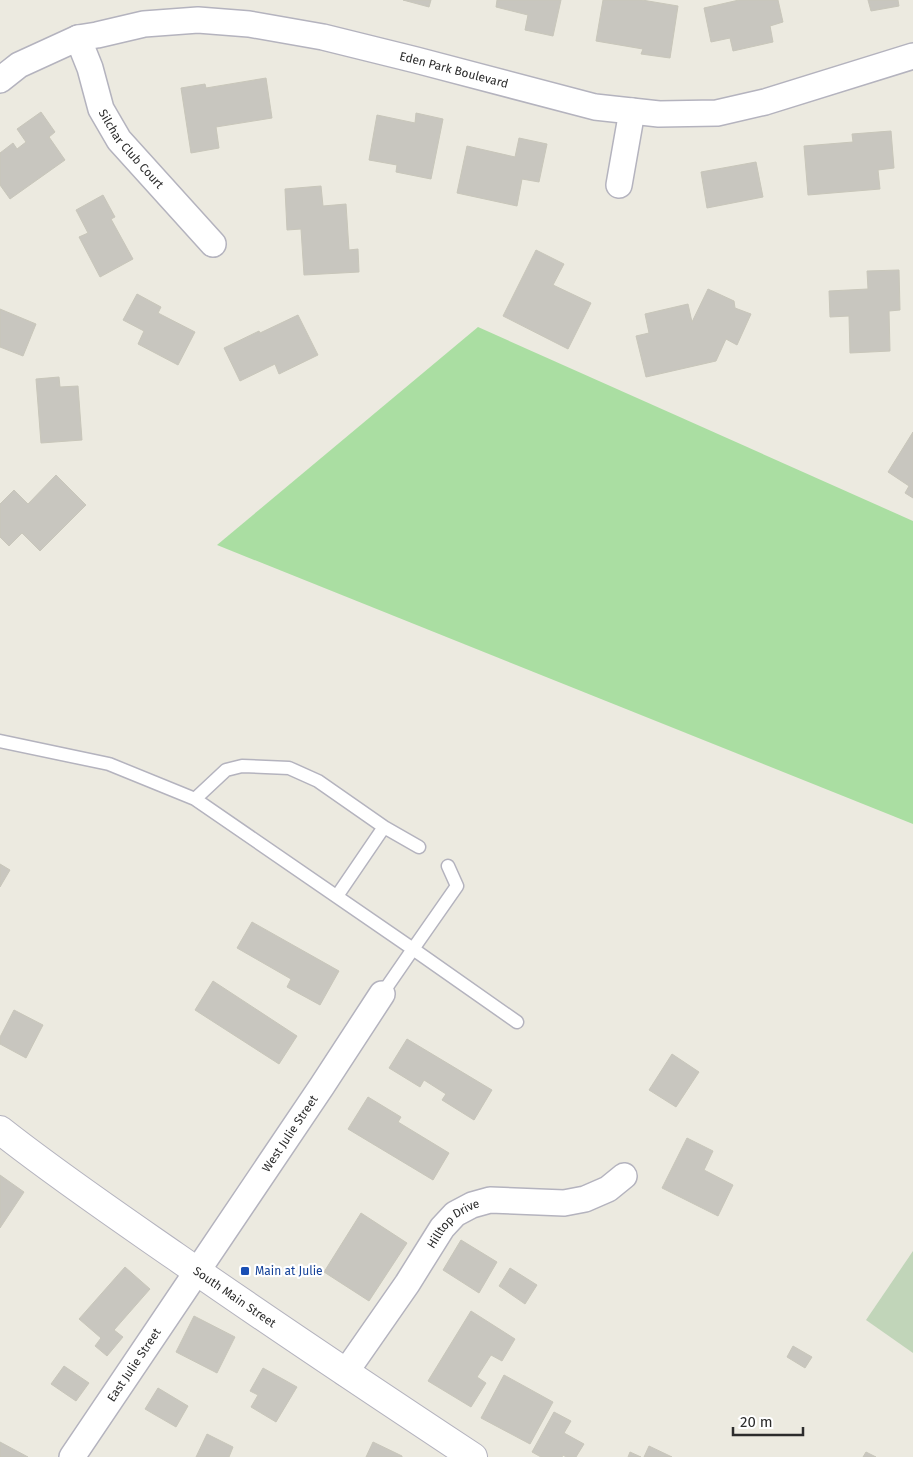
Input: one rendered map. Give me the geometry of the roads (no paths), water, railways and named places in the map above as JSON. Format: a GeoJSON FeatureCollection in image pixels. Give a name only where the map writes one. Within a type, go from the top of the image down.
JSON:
{"type":"FeatureCollection","features":[{"type":"Feature","properties":{"kind":"main road","name":"South Main Street"},"geometry":{"type":"LineString","coordinates":[[0,1130],[48,1168],[196,1271],[345,1373],[473,1457]]}},
{"type":"Feature","properties":{"kind":"street","name":"Eden Park Boulevard"},"geometry":{"type":"LineString","coordinates":[[0,80],[19,65],[78,38],[144,24],[198,20],[249,24],[322,37],[595,107],[659,114],[717,113],[764,102],[913,56]]}},
{"type":"Feature","properties":{"kind":"street","name":"Silchar Club Court"},"geometry":{"type":"LineString","coordinates":[[78,38],[90,68],[102,109],[119,140],[213,244]]}},
{"type":"Feature","properties":{"kind":"street"},"geometry":{"type":"LineString","coordinates":[[619,185],[632,111]]}},
{"type":"Feature","properties":{"kind":"street","name":"West Julie Street"},"geometry":{"type":"LineString","coordinates":[[196,1271],[382,994]]}},
{"type":"Feature","properties":{"kind":"street","name":"Hilltop Drive"},"geometry":{"type":"LineString","coordinates":[[345,1373],[407,1284],[442,1228],[455,1214],[472,1205],[490,1200],[564,1203],[585,1199],[608,1189],[624,1176]]}},
{"type":"Feature","properties":{"kind":"street","name":"East Julie Street"},"geometry":{"type":"LineString","coordinates":[[72,1457],[196,1271]]}},
{"type":"Feature","properties":{"kind":"lane"},"geometry":{"type":"LineString","coordinates":[[0,741],[109,764],[195,799],[517,1022]]}},
{"type":"Feature","properties":{"kind":"lane"},"geometry":{"type":"LineString","coordinates":[[195,799],[226,770],[242,766],[289,768],[318,781],[384,827],[419,848]]}},
{"type":"Feature","properties":{"kind":"lane"},"geometry":{"type":"LineString","coordinates":[[337,896],[384,827]]}},
{"type":"Feature","properties":{"kind":"lane"},"geometry":{"type":"LineString","coordinates":[[382,994],[457,886],[448,866]]}},
{"type":"Feature","properties":{"kind":"place","name":"Main at Julie"},"geometry":{"type":"Point","coordinates":[245,1271]}}]}
